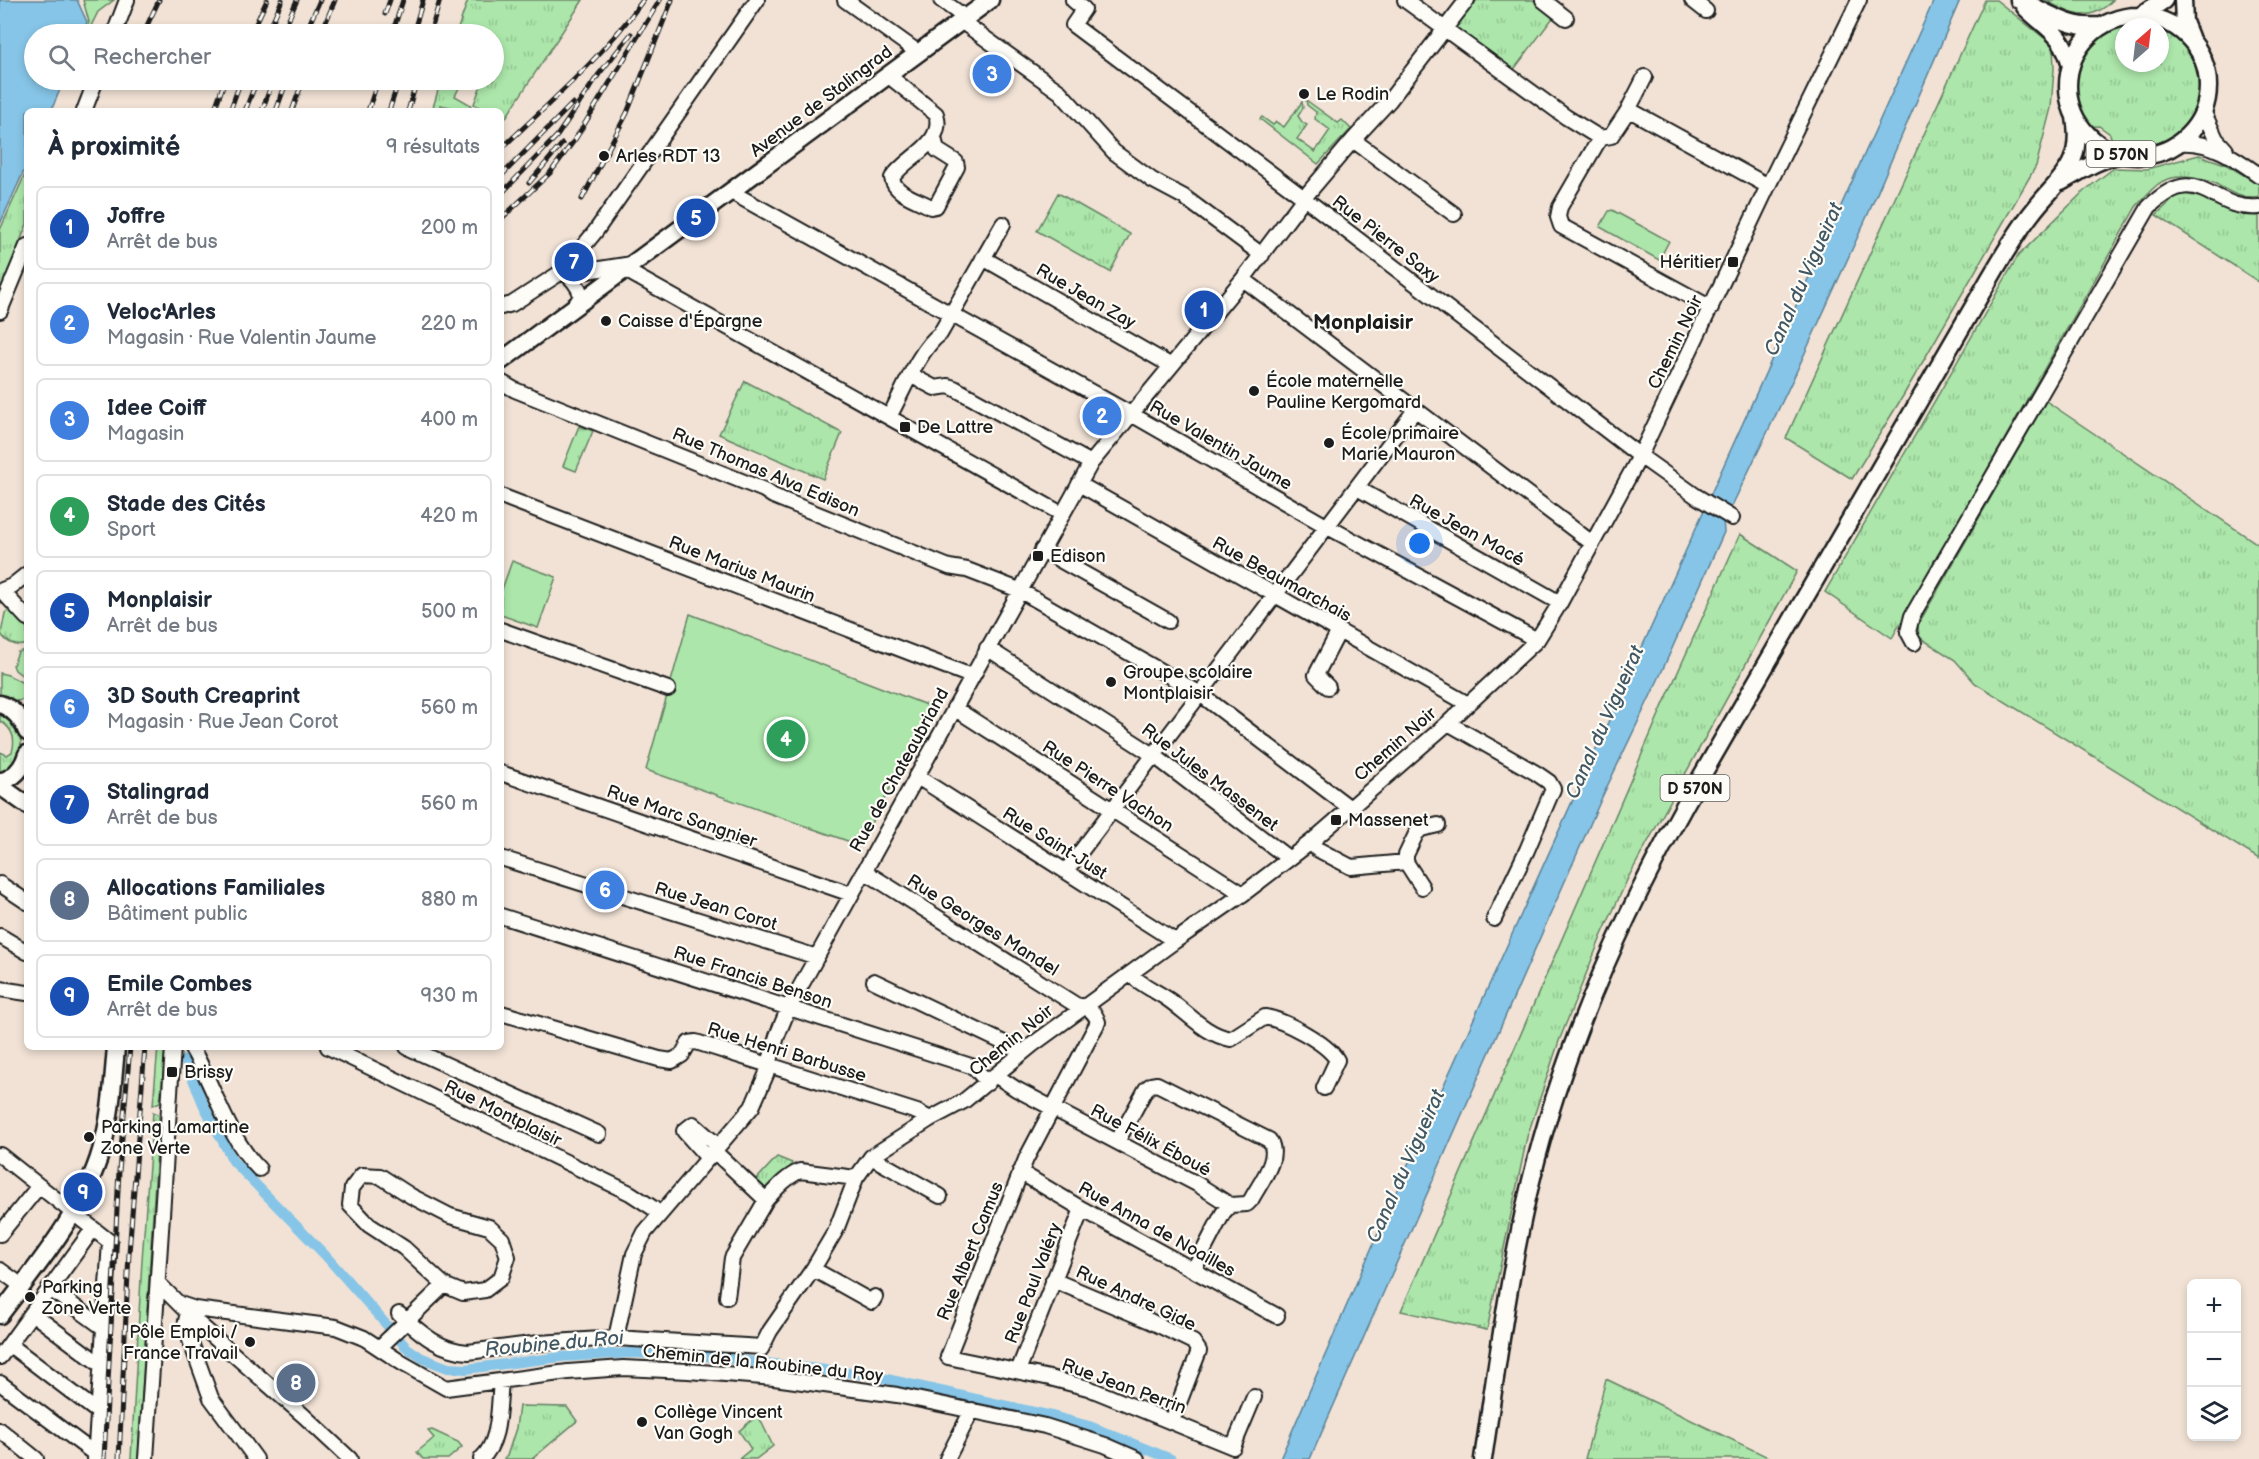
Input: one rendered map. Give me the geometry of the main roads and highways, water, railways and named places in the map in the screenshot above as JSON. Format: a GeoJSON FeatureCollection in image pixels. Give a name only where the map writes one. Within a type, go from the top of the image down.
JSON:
{"type":"FeatureCollection","features":[{"type":"Feature","properties":{"kind":"main road","name":"Avenue de Stalingrad"},"geometry":{"type":"LineString","coordinates":[[504,359],[990,0]]}},
{"type":"Feature","properties":{"kind":"main road"},"geometry":{"type":"LineString","coordinates":[[2019,0],[2044,10],[2061,21],[2080,26],[2102,26]]}},
{"type":"Feature","properties":{"kind":"main road"},"geometry":{"type":"LineString","coordinates":[[2019,0],[2062,42],[2071,66]]}},
{"type":"Feature","properties":{"kind":"main road","name":"D 570N"},"geometry":{"type":"LineString","coordinates":[[2140,16],[2164,0]]}},
{"type":"Feature","properties":{"kind":"main road","name":"D 570N"},"geometry":{"type":"LineString","coordinates":[[2060,183],[2106,157],[2121,154],[2155,155],[2180,143],[2190,134],[2204,112],[2209,85],[2206,66],[2184,22],[2183,0]]}},
{"type":"Feature","properties":{"kind":"main road","name":"D 570N"},"geometry":{"type":"LineString","coordinates":[[1483,1459],[1515,1258],[1531,1180],[1576,1035],[1613,945],[1659,851],[1986,285],[2032,213],[2060,183],[2070,167],[2079,135],[2068,93],[2071,66],[2083,43],[2102,26],[2121,18],[2140,16],[2168,22],[2190,38]]}},
{"type":"Feature","properties":{"kind":"main road","name":"D 570N"},"geometry":{"type":"LineString","coordinates":[[2075,117],[2096,142],[2121,154]]}},
{"type":"Feature","properties":{"kind":"main road"},"geometry":{"type":"LineString","coordinates":[[13,707],[24,726]]}},
{"type":"Feature","properties":{"kind":"main road"},"geometry":{"type":"LineString","coordinates":[[24,765],[0,784],[24,803]]}},
{"type":"Feature","properties":{"kind":"main road"},"geometry":{"type":"LineString","coordinates":[[0,1315],[73,1213],[101,1153],[111,1104],[116,1050]]}},
{"type":"Feature","properties":{"kind":"water"},"geometry":{"type":"Polygon","coordinates":[[[0,0],[77,0],[86,24],[24,24],[24,90],[60,90],[52,108],[24,108],[24,171],[0,224],[0,0]]]}},
{"type":"Feature","properties":{"kind":"water"},"geometry":{"type":"Polygon","coordinates":[[[1934,0],[1960,0],[1869,212],[1794,377],[1729,512],[1709,498],[1934,0]]]}},
{"type":"Feature","properties":{"kind":"water"},"geometry":{"type":"Polygon","coordinates":[[[1705,508],[1723,519],[1724,532],[1658,680],[1603,795],[1310,1459],[1280,1459],[1409,1162],[1705,508]]]}},
{"type":"Feature","properties":{"kind":"waterway","name":"Roubine du Roi"},"geometry":{"type":"LineString","coordinates":[[185,1060],[204,1106],[233,1161],[325,1255],[406,1347],[422,1358],[448,1368],[466,1369],[561,1357],[630,1353],[704,1356],[869,1375],[1089,1426],[1171,1459]]}},
{"type":"Feature","properties":{"kind":"railway"},"geometry":{"type":"LineString","coordinates":[[148,24],[159,0]]}},
{"type":"Feature","properties":{"kind":"railway"},"geometry":{"type":"LineString","coordinates":[[256,24],[267,0]]}},
{"type":"Feature","properties":{"kind":"railway"},"geometry":{"type":"LineString","coordinates":[[271,24],[282,0]]}},
{"type":"Feature","properties":{"kind":"railway"},"geometry":{"type":"LineString","coordinates":[[286,24],[297,0]]}},
{"type":"Feature","properties":{"kind":"railway"},"geometry":{"type":"LineString","coordinates":[[309,24],[320,0]]}},
{"type":"Feature","properties":{"kind":"railway"},"geometry":{"type":"LineString","coordinates":[[325,24],[335,0]]}},
{"type":"Feature","properties":{"kind":"railway"},"geometry":{"type":"LineString","coordinates":[[385,14],[390,0]]}},
{"type":"Feature","properties":{"kind":"railway"},"geometry":{"type":"LineString","coordinates":[[395,24],[403,0]]}},
{"type":"Feature","properties":{"kind":"railway"},"geometry":{"type":"LineString","coordinates":[[416,24],[423,0]]}},
{"type":"Feature","properties":{"kind":"railway"},"geometry":{"type":"LineString","coordinates":[[433,24],[440,0]]}},
{"type":"Feature","properties":{"kind":"railway"},"geometry":{"type":"LineString","coordinates":[[504,146],[593,60],[643,0]]}},
{"type":"Feature","properties":{"kind":"railway"},"geometry":{"type":"LineString","coordinates":[[504,216],[550,173],[576,138],[660,0]]}},
{"type":"Feature","properties":{"kind":"railway"},"geometry":{"type":"LineString","coordinates":[[582,199],[627,113],[672,0]]}},
{"type":"Feature","properties":{"kind":"railway"},"geometry":{"type":"LineString","coordinates":[[504,191],[557,136],[599,74],[631,34]]}},
{"type":"Feature","properties":{"kind":"railway"},"geometry":{"type":"LineString","coordinates":[[215,108],[221,90]]}},
{"type":"Feature","properties":{"kind":"railway"},"geometry":{"type":"LineString","coordinates":[[231,108],[237,90]]}},
{"type":"Feature","properties":{"kind":"railway"},"geometry":{"type":"LineString","coordinates":[[246,108],[253,90]]}},
{"type":"Feature","properties":{"kind":"railway"},"geometry":{"type":"LineString","coordinates":[[263,108],[269,90]]}},
{"type":"Feature","properties":{"kind":"railway"},"geometry":{"type":"LineString","coordinates":[[277,108],[283,90]]}},
{"type":"Feature","properties":{"kind":"railway"},"geometry":{"type":"LineString","coordinates":[[293,108],[299,90]]}},
{"type":"Feature","properties":{"kind":"railway"},"geometry":{"type":"LineString","coordinates":[[369,108],[375,90]]}},
{"type":"Feature","properties":{"kind":"railway"},"geometry":{"type":"LineString","coordinates":[[390,108],[396,90]]}},
{"type":"Feature","properties":{"kind":"railway"},"geometry":{"type":"LineString","coordinates":[[409,108],[414,90]]}},
{"type":"Feature","properties":{"kind":"railway"},"geometry":{"type":"LineString","coordinates":[[504,173],[573,103]]}},
{"type":"Feature","properties":{"kind":"railway"},"geometry":{"type":"LineString","coordinates":[[529,183],[562,144]]}},
{"type":"Feature","properties":{"kind":"railway"},"geometry":{"type":"LineString","coordinates":[[104,1459],[119,1171],[130,1050]]}},
{"type":"Feature","properties":{"kind":"railway"},"geometry":{"type":"LineString","coordinates":[[119,1459],[129,1253],[145,1050]]}},
{"type":"Feature","properties":{"kind":"place","name":"Idee Coiff"},"geometry":{"type":"Point","coordinates":[992,74]}},
{"type":"Feature","properties":{"kind":"place","name":"Le Rodin"},"geometry":{"type":"Point","coordinates":[1304,94]}},
{"type":"Feature","properties":{"kind":"place","name":"Arles RDT 13"},"geometry":{"type":"Point","coordinates":[604,156]}},
{"type":"Feature","properties":{"kind":"place","name":"Monplaisir"},"geometry":{"type":"Point","coordinates":[696,218]}},
{"type":"Feature","properties":{"kind":"place","name":"Stalingrad"},"geometry":{"type":"Point","coordinates":[574,262]}},
{"type":"Feature","properties":{"kind":"place","name":"Héritier"},"geometry":{"type":"Point","coordinates":[1733,262]}},
{"type":"Feature","properties":{"kind":"place","name":"Joffre"},"geometry":{"type":"Point","coordinates":[1204,310]}},
{"type":"Feature","properties":{"kind":"place","name":"Caisse d'Épargne"},"geometry":{"type":"Point","coordinates":[606,321]}},
{"type":"Feature","properties":{"kind":"place","name":"École maternelle Pauline Kergomard"},"geometry":{"type":"Point","coordinates":[1254,391]}},
{"type":"Feature","properties":{"kind":"place","name":"Veloc'Arles"},"geometry":{"type":"Point","coordinates":[1102,416]}},
{"type":"Feature","properties":{"kind":"place","name":"De Lattre"},"geometry":{"type":"Point","coordinates":[905,427]}},
{"type":"Feature","properties":{"kind":"place","name":"École primaire Marie Mauron"},"geometry":{"type":"Point","coordinates":[1329,443]}},
{"type":"Feature","properties":{"kind":"place","name":"Edison"},"geometry":{"type":"Point","coordinates":[1038,556]}},
{"type":"Feature","properties":{"kind":"place","name":"Groupe scolaire Montplaisir"},"geometry":{"type":"Point","coordinates":[1111,682]}},
{"type":"Feature","properties":{"kind":"place","name":"Stade des Cités"},"geometry":{"type":"Point","coordinates":[786,739]}},
{"type":"Feature","properties":{"kind":"place","name":"Massenet"},"geometry":{"type":"Point","coordinates":[1336,820]}},
{"type":"Feature","properties":{"kind":"place","name":"3D South Creaprint"},"geometry":{"type":"Point","coordinates":[605,890]}},
{"type":"Feature","properties":{"kind":"place","name":"Brissy"},"geometry":{"type":"Point","coordinates":[172,1072]}},
{"type":"Feature","properties":{"kind":"place","name":"Parking Lamartine Zone Verte"},"geometry":{"type":"Point","coordinates":[89,1137]}},
{"type":"Feature","properties":{"kind":"place","name":"Emile Combes"},"geometry":{"type":"Point","coordinates":[83,1192]}},
{"type":"Feature","properties":{"kind":"place","name":"Parking Zone Verte"},"geometry":{"type":"Point","coordinates":[30,1297]}},
{"type":"Feature","properties":{"kind":"place","name":"Pôle Emploi / France Travail"},"geometry":{"type":"Point","coordinates":[250,1342]}},
{"type":"Feature","properties":{"kind":"place","name":"Allocations Familiales"},"geometry":{"type":"Point","coordinates":[296,1383]}},
{"type":"Feature","properties":{"kind":"place","name":"Collège Vincent Van Gogh"},"geometry":{"type":"Point","coordinates":[642,1422]}},
{"type":"Feature","properties":{"kind":"district","name":"Monplaisir"},"geometry":{"type":"Point","coordinates":[1363,322]}},
{"type":"Feature","properties":{"kind":"water label","name":"Canal du Vigueirat"},"geometry":{"type":"Point","coordinates":[1803,279]}},
{"type":"Feature","properties":{"kind":"water label","name":"Canal du Vigueirat"},"geometry":{"type":"Point","coordinates":[1604,722]}},
{"type":"Feature","properties":{"kind":"water label","name":"Canal du Vigueirat"},"geometry":{"type":"Point","coordinates":[1405,1166]}}]}
